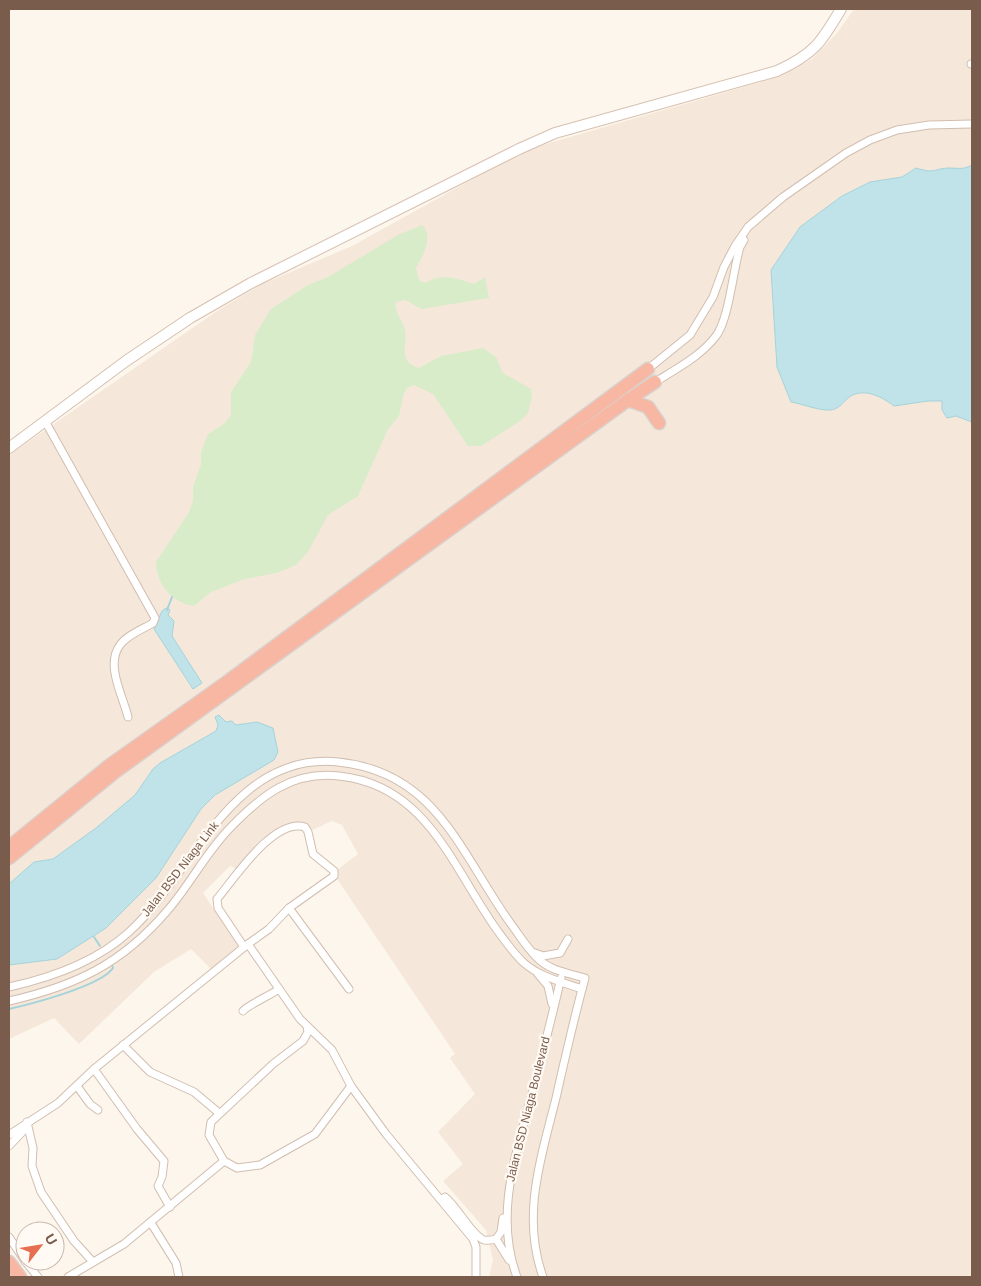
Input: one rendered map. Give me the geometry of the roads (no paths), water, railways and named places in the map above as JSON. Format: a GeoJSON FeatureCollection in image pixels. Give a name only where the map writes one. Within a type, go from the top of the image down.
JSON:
{"type":"FeatureCollection","features":[{"type":"Feature","properties":{"kind":"highway"},"geometry":{"type":"LineString","coordinates":[[9,847],[110,765],[234,677],[648,369]]}},
{"type":"Feature","properties":{"kind":"highway"},"geometry":{"type":"LineString","coordinates":[[9,858],[115,772],[655,382]]}},
{"type":"Feature","properties":{"kind":"highway"},"geometry":{"type":"LineString","coordinates":[[628,400],[648,407],[659,423]]}},
{"type":"Feature","properties":{"kind":"highway"},"geometry":{"type":"LineString","coordinates":[[9,1262],[20,1277]]}},
{"type":"Feature","properties":{"kind":"main road"},"geometry":{"type":"LineString","coordinates":[[826,34],[841,9]]}},
{"type":"Feature","properties":{"kind":"main road"},"geometry":{"type":"LineString","coordinates":[[9,448],[126,361],[190,318],[251,283],[519,149],[555,133],[777,71],[806,56],[848,9]]}},
{"type":"Feature","properties":{"kind":"street"},"geometry":{"type":"LineString","coordinates":[[648,369],[690,335],[713,297],[724,267],[735,246],[748,227],[764,211],[846,153],[870,140],[897,130],[929,124],[972,124]]}},
{"type":"Feature","properties":{"kind":"street"},"geometry":{"type":"LineString","coordinates":[[655,382],[702,351],[717,335],[726,307],[740,247],[764,211]]}},
{"type":"Feature","properties":{"kind":"street"},"geometry":{"type":"LineString","coordinates":[[45,421],[156,618],[153,623],[120,644],[115,654],[115,672],[128,717]]}},
{"type":"Feature","properties":{"kind":"street","name":"Jalan BSD Niaga Link"},"geometry":{"type":"LineString","coordinates":[[9,987],[46,978],[87,960],[128,933],[157,902],[212,827],[259,781],[279,771],[303,764],[331,761],[360,764],[384,772],[410,787],[428,802],[444,821],[500,909],[532,952],[542,962],[585,978]]}},
{"type":"Feature","properties":{"kind":"street","name":"Jalan BSD Niaga Link"},"geometry":{"type":"LineString","coordinates":[[9,1001],[51,991],[101,968],[137,943],[168,911],[222,835],[266,793],[304,778],[330,775],[357,778],[377,784],[402,798],[417,811],[432,830],[506,942],[522,962],[536,972],[582,988]]}},
{"type":"Feature","properties":{"kind":"street"},"geometry":{"type":"LineString","coordinates":[[232,806],[241,816]]}},
{"type":"Feature","properties":{"kind":"street"},"geometry":{"type":"LineString","coordinates":[[9,1135],[58,1103],[123,1045],[246,946],[269,929],[289,908],[335,874],[313,854],[308,832],[300,826],[278,832],[265,842],[217,899],[218,908],[246,946],[306,1024],[332,1050],[351,1086],[386,1134],[475,1242],[476,1277]]}},
{"type":"Feature","properties":{"kind":"street"},"geometry":{"type":"LineString","coordinates":[[289,908],[349,989]]}},
{"type":"Feature","properties":{"kind":"street"},"geometry":{"type":"LineString","coordinates":[[532,952],[553,956],[560,953],[568,939]]}},
{"type":"Feature","properties":{"kind":"street","name":"Jalan BSD Niaga Boulevard"},"geometry":{"type":"LineString","coordinates":[[516,1277],[505,1224],[510,1180],[563,971]]}},
{"type":"Feature","properties":{"kind":"street"},"geometry":{"type":"LineString","coordinates":[[536,972],[548,986],[552,995],[553,1011]]}},
{"type":"Feature","properties":{"kind":"street","name":"Jalan BSD Niaga Boulevard"},"geometry":{"type":"LineString","coordinates":[[544,1277],[536,1258],[532,1234],[534,1184],[585,978]]}},
{"type":"Feature","properties":{"kind":"street"},"geometry":{"type":"LineString","coordinates":[[243,1011],[249,1005],[260,1002],[279,989]]}},
{"type":"Feature","properties":{"kind":"street"},"geometry":{"type":"LineString","coordinates":[[306,1024],[308,1032],[303,1041],[273,1064],[218,1113],[211,1122],[209,1135],[224,1160],[237,1168],[260,1165],[315,1134],[351,1086]]}},
{"type":"Feature","properties":{"kind":"street"},"geometry":{"type":"LineString","coordinates":[[123,1045],[150,1072],[194,1092],[218,1113]]}},
{"type":"Feature","properties":{"kind":"street"},"geometry":{"type":"LineString","coordinates":[[94,1069],[137,1129],[164,1161],[162,1176],[158,1186],[170,1207]]}},
{"type":"Feature","properties":{"kind":"street"},"geometry":{"type":"LineString","coordinates":[[76,1086],[90,1104],[98,1110]]}},
{"type":"Feature","properties":{"kind":"street"},"geometry":{"type":"LineString","coordinates":[[9,1146],[27,1124]]}},
{"type":"Feature","properties":{"kind":"street"},"geometry":{"type":"LineString","coordinates":[[27,1124],[33,1148],[32,1166],[46,1201],[82,1251],[93,1262]]}},
{"type":"Feature","properties":{"kind":"street"},"geometry":{"type":"LineString","coordinates":[[68,1277],[124,1244],[224,1160]]}},
{"type":"Feature","properties":{"kind":"street"},"geometry":{"type":"LineString","coordinates":[[442,1200],[445,1197],[453,1202],[480,1238],[486,1240],[496,1239],[501,1232],[507,1208]]}},
{"type":"Feature","properties":{"kind":"street"},"geometry":{"type":"LineString","coordinates":[[151,1223],[176,1263],[179,1277]]}},
{"type":"Feature","properties":{"kind":"street"},"geometry":{"type":"LineString","coordinates":[[496,1239],[512,1265]]}},
{"type":"Feature","properties":{"kind":"water"},"geometry":{"type":"Polygon","coordinates":[[[972,165],[972,422],[956,416],[947,418],[942,410],[942,401],[894,406],[877,396],[858,393],[831,410],[791,402],[777,367],[771,270],[800,227],[842,196],[870,182],[902,177],[916,168],[931,171],[963,168],[972,165]]]}},
{"type":"Feature","properties":{"kind":"water"},"geometry":{"type":"Polygon","coordinates":[[[166,608],[170,610],[168,615],[174,621],[172,636],[202,683],[193,689],[154,629],[162,611],[166,608]]]}},
{"type":"Feature","properties":{"kind":"water"},"geometry":{"type":"Polygon","coordinates":[[[219,715],[226,722],[232,721],[236,725],[257,722],[273,728],[278,752],[274,760],[215,795],[201,809],[156,878],[106,928],[57,959],[9,965],[9,884],[34,862],[53,859],[96,828],[135,795],[153,769],[160,763],[216,731],[218,725],[215,717],[219,715]]]}},
{"type":"Feature","properties":{"kind":"waterway"},"geometry":{"type":"LineString","coordinates":[[167,610],[172,597]]}},
{"type":"Feature","properties":{"kind":"waterway"},"geometry":{"type":"LineString","coordinates":[[94,937],[100,946]]}},
{"type":"Feature","properties":{"kind":"waterway"},"geometry":{"type":"LineString","coordinates":[[9,1009],[81,988],[106,975],[113,968],[112,965]]}}]}
